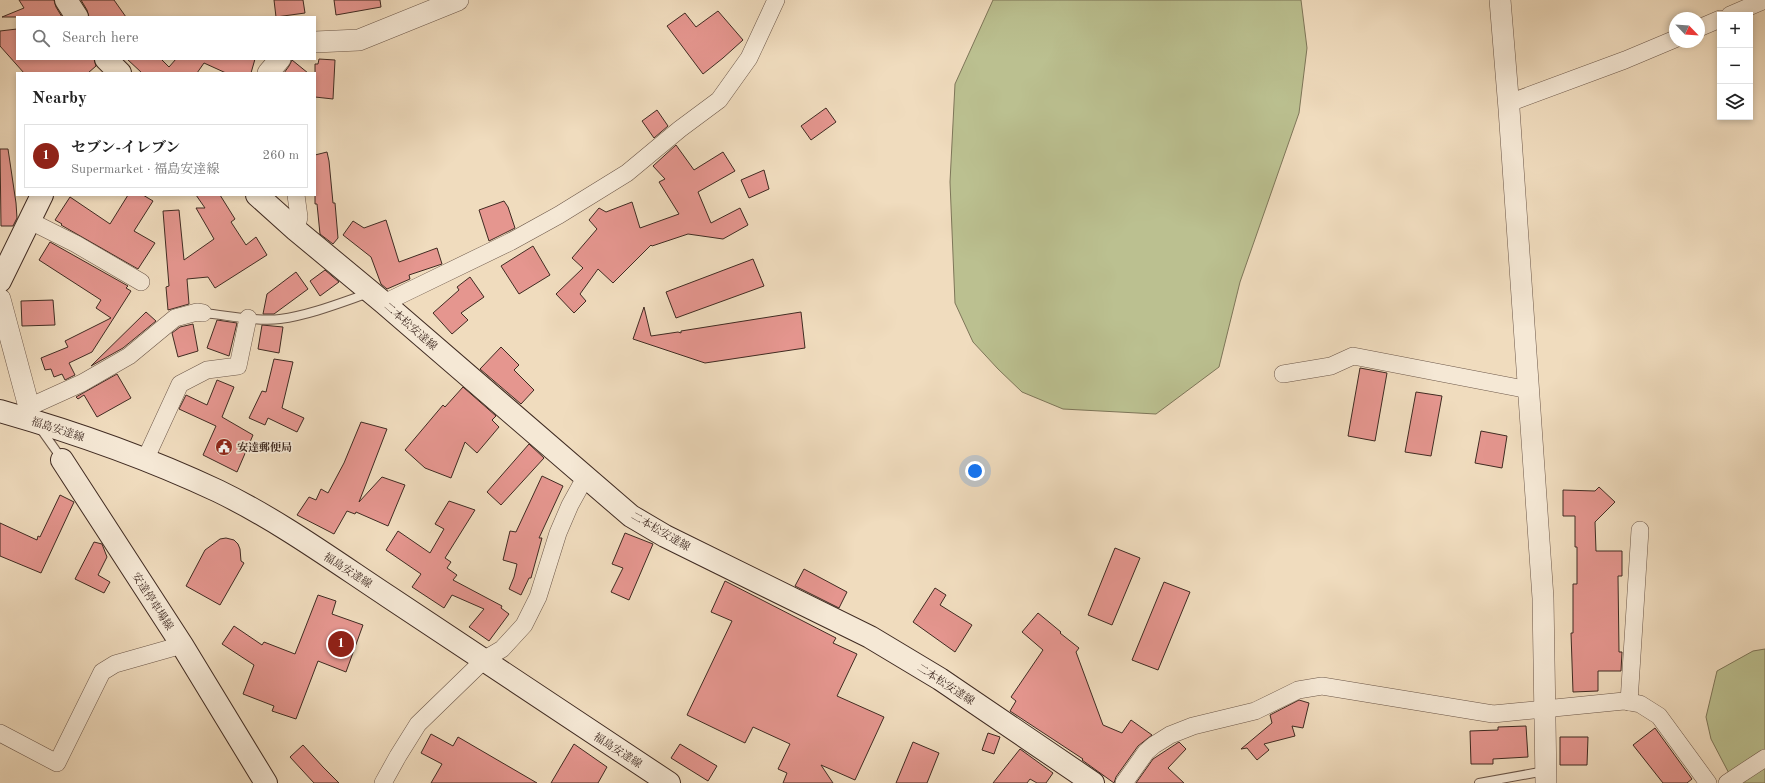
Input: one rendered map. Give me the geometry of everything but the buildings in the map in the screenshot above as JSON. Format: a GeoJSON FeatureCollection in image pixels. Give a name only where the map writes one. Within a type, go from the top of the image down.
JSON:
{"type":"FeatureCollection","features":[{"type":"Feature","properties":{"kind":"main road"},"geometry":{"type":"LineString","coordinates":[[66,0],[75,16]]}},
{"type":"Feature","properties":{"kind":"main road"},"geometry":{"type":"LineString","coordinates":[[0,281],[42,196]]}},
{"type":"Feature","properties":{"kind":"main road","name":"二本松安達線"},"geometry":{"type":"LineString","coordinates":[[258,196],[631,516],[665,536],[870,637],[940,679],[1093,783]]}},
{"type":"Feature","properties":{"kind":"main road","name":"福島安達線"},"geometry":{"type":"LineString","coordinates":[[0,411],[32,414],[218,491],[289,531],[485,659],[575,722],[669,783]]}},
{"type":"Feature","properties":{"kind":"main road","name":"安達停車場線"},"geometry":{"type":"LineString","coordinates":[[62,460],[182,645],[266,783]]}},
{"type":"Feature","properties":{"kind":"street"},"geometry":{"type":"LineString","coordinates":[[316,42],[359,40],[426,6],[458,0]]}},
{"type":"Feature","properties":{"kind":"street"},"geometry":{"type":"LineString","coordinates":[[378,298],[510,242],[559,215],[627,173],[680,129],[719,100],[749,58],[776,0]]}},
{"type":"Feature","properties":{"kind":"street"},"geometry":{"type":"LineString","coordinates":[[1500,0],[1509,103],[1543,598],[1546,777]]}},
{"type":"Feature","properties":{"kind":"street"},"geometry":{"type":"LineString","coordinates":[[1737,12],[1765,0]]}},
{"type":"Feature","properties":{"kind":"street"},"geometry":{"type":"LineString","coordinates":[[1705,25],[1717,20]]}},
{"type":"Feature","properties":{"kind":"street"},"geometry":{"type":"LineString","coordinates":[[1509,103],[1625,60],[1669,41]]}},
{"type":"Feature","properties":{"kind":"street"},"geometry":{"type":"LineString","coordinates":[[269,72],[279,60]]}},
{"type":"Feature","properties":{"kind":"street"},"geometry":{"type":"LineString","coordinates":[[296,196],[300,217],[296,230]]}},
{"type":"Feature","properties":{"kind":"street"},"geometry":{"type":"LineString","coordinates":[[30,220],[76,244],[141,282]]}},
{"type":"Feature","properties":{"kind":"street"},"geometry":{"type":"LineString","coordinates":[[0,299],[32,414],[129,356],[175,318],[197,312],[203,313]]}},
{"type":"Feature","properties":{"kind":"street"},"geometry":{"type":"LineString","coordinates":[[145,460],[180,384],[207,370],[238,366],[248,318]]}},
{"type":"Feature","properties":{"kind":"street"},"geometry":{"type":"LineString","coordinates":[[1283,374],[1331,366],[1353,356],[1529,390]]}},
{"type":"Feature","properties":{"kind":"street"},"geometry":{"type":"LineString","coordinates":[[383,783],[418,724],[485,659],[502,649],[524,625],[538,597],[558,533],[570,505],[586,476]]}},
{"type":"Feature","properties":{"kind":"street"},"geometry":{"type":"LineString","coordinates":[[1629,702],[1640,530]]}},
{"type":"Feature","properties":{"kind":"street"},"geometry":{"type":"LineString","coordinates":[[0,733],[56,763],[102,672],[115,664],[182,645]]}},
{"type":"Feature","properties":{"kind":"street"},"geometry":{"type":"LineString","coordinates":[[1124,783],[1146,752],[1170,735],[1193,726],[1255,711],[1298,690],[1322,686],[1493,714],[1624,701],[1640,704],[1659,716],[1708,783]]}},
{"type":"Feature","properties":{"kind":"street"},"geometry":{"type":"LineString","coordinates":[[1727,783],[1765,758]]}},
{"type":"Feature","properties":{"kind":"lane"},"geometry":{"type":"LineString","coordinates":[[203,313],[279,320],[378,298]]}},
{"type":"Feature","properties":{"kind":"lane","name":"安達停車場線"},"geometry":{"type":"LineString","coordinates":[[32,414],[62,460]]}},
{"type":"Feature","properties":{"kind":"lane"},"geometry":{"type":"LineString","coordinates":[[1479,783],[1546,777]]}},
{"type":"Feature","properties":{"kind":"green space"},"geometry":{"type":"Polygon","coordinates":[[[993,0],[1301,0],[1307,48],[1299,113],[1240,282],[1219,367],[1156,414],[1063,409],[1022,392],[973,342],[955,303],[950,182],[955,84],[993,0]]]}},
{"type":"Feature","properties":{"kind":"green space"},"geometry":{"type":"Polygon","coordinates":[[[1765,649],[1765,783],[1734,783],[1711,739],[1706,717],[1717,671],[1753,651],[1765,649]]]}},
{"type":"Feature","properties":{"kind":"place","name":"安達郵便局"},"geometry":{"type":"Point","coordinates":[224,447]}},
{"type":"Feature","properties":{"kind":"place","name":"セブン-イレブン"},"geometry":{"type":"Point","coordinates":[341,644]}}]}
